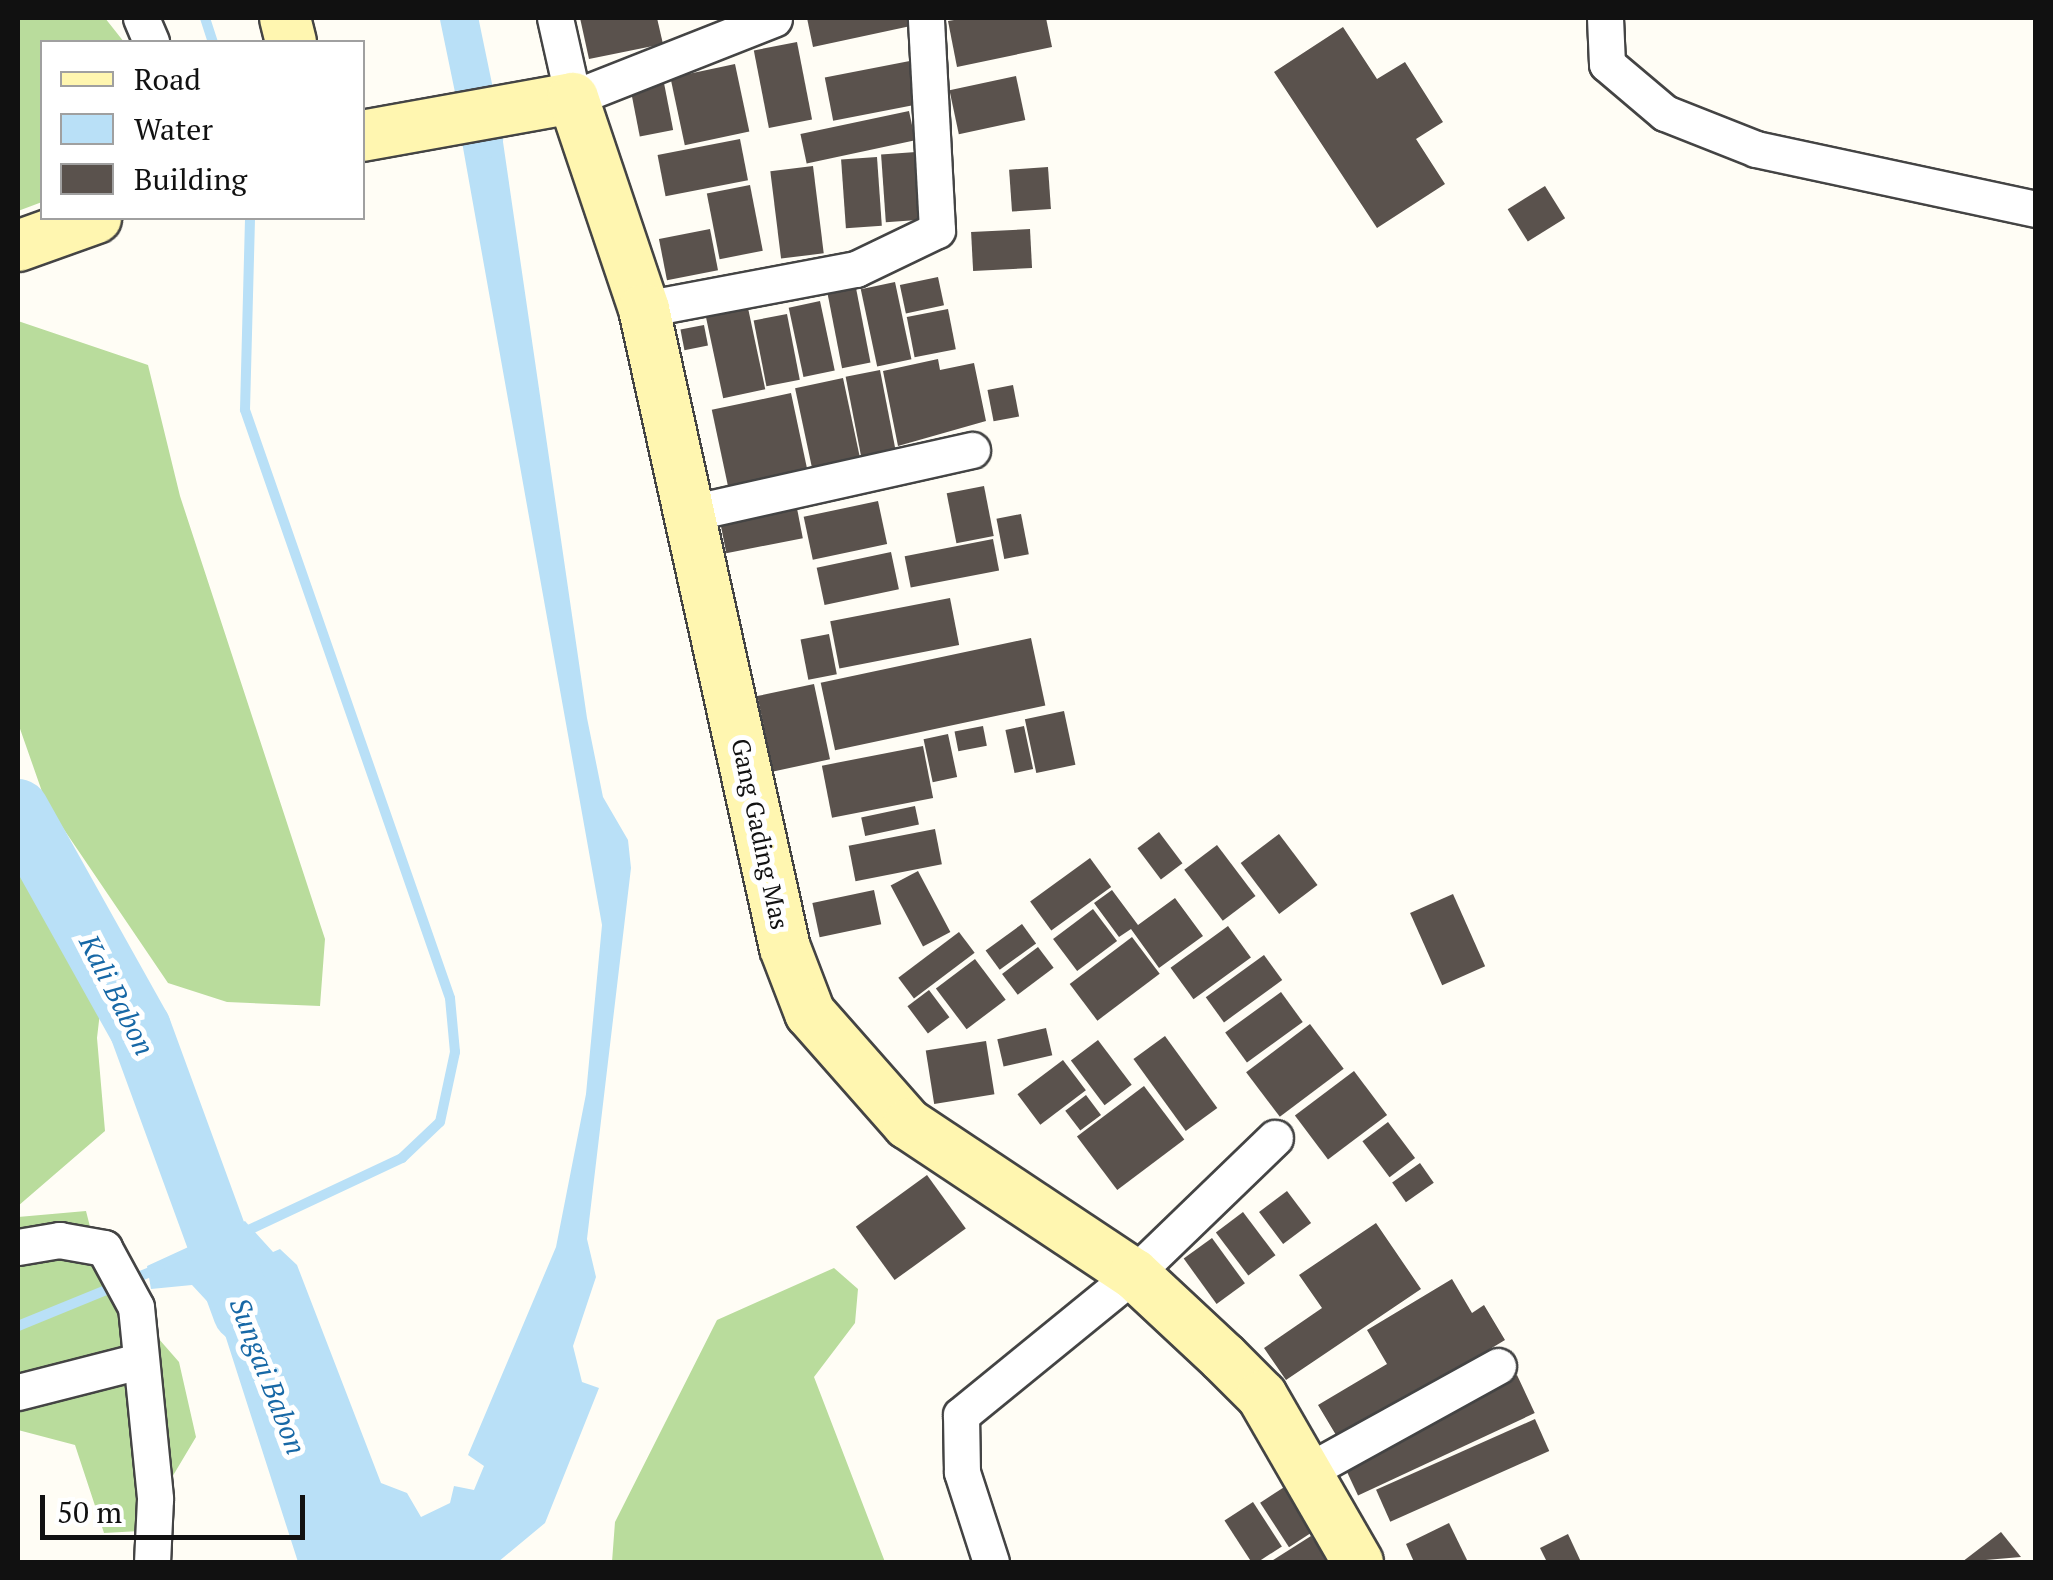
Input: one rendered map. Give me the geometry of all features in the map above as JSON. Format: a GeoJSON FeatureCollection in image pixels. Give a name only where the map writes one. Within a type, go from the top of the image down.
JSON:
{"type":"FeatureCollection","features":[{"type":"Feature","properties":{"kind":"street"},"geometry":{"type":"LineString","coordinates":[[554,101],[555,18]]}},
{"type":"Feature","properties":{"kind":"street"},"geometry":{"type":"LineString","coordinates":[[644,310],[856,269],[938,230],[926,18]]}},
{"type":"Feature","properties":{"kind":"street"},"geometry":{"type":"LineString","coordinates":[[1604,18],[1608,64],[1665,112],[1756,149],[2028,198]]}},
{"type":"Feature","properties":{"kind":"street"},"geometry":{"type":"LineString","coordinates":[[365,135],[554,101],[774,19]]}},
{"type":"Feature","properties":{"kind":"street","name":"Gang Gading Mas"},"geometry":{"type":"LineString","coordinates":[[554,101],[644,310],[785,948],[810,1013],[908,1124],[1134,1274],[1262,1396],[1358,1562]]}},
{"type":"Feature","properties":{"kind":"street"},"geometry":{"type":"LineString","coordinates":[[18,246],[90,220]]}},
{"type":"Feature","properties":{"kind":"street"},"geometry":{"type":"LineString","coordinates":[[690,514],[972,450]]}},
{"type":"Feature","properties":{"kind":"street"},"geometry":{"type":"LineString","coordinates":[[992,1562],[962,1472],[961,1415],[1134,1274],[1274,1138]]}},
{"type":"Feature","properties":{"kind":"street"},"geometry":{"type":"LineString","coordinates":[[18,1247],[96,1245],[117,1266],[136,1306],[152,1562]]}},
{"type":"Feature","properties":{"kind":"street"},"geometry":{"type":"LineString","coordinates":[[18,1392],[140,1361]]}},
{"type":"Feature","properties":{"kind":"street"},"geometry":{"type":"LineString","coordinates":[[1308,1471],[1498,1366]]}},
{"type":"Feature","properties":{"kind":"green space"},"geometry":{"type":"Polygon","coordinates":[[[18,18],[105,18],[122,40],[40,40],[40,203],[18,211],[18,18]]]}},
{"type":"Feature","properties":{"kind":"green space"},"geometry":{"type":"Polygon","coordinates":[[[18,321],[148,365],[180,496],[325,939],[320,1006],[227,1002],[168,983],[46,803],[18,723],[18,321]]]}},
{"type":"Feature","properties":{"kind":"green space"},"geometry":{"type":"Polygon","coordinates":[[[18,846],[104,978],[97,1038],[105,1131],[18,1206],[18,846]]]}},
{"type":"Feature","properties":{"kind":"green space"},"geometry":{"type":"Polygon","coordinates":[[[86,1211],[102,1274],[179,1362],[196,1437],[140,1531],[104,1533],[75,1445],[18,1430],[18,1217],[86,1211]]]}},
{"type":"Feature","properties":{"kind":"green space"},"geometry":{"type":"Polygon","coordinates":[[[834,1268],[858,1289],[855,1323],[814,1377],[885,1562],[612,1562],[615,1522],[717,1320],[834,1268]]]}},
{"type":"Feature","properties":{"kind":"water","name":"Sungai Babon"},"geometry":{"type":"Polygon","coordinates":[[[502,135],[587,718],[603,797],[628,840],[631,868],[587,1239],[596,1277],[573,1346],[582,1382],[599,1388],[545,1523],[498,1562],[298,1562],[218,1313],[192,1285],[151,1289],[147,1266],[245,1221],[273,1252],[280,1249],[297,1265],[381,1483],[407,1493],[421,1517],[450,1503],[454,1486],[474,1490],[484,1466],[468,1455],[556,1247],[586,1094],[602,925],[462,142],[502,135]]]}},
{"type":"Feature","properties":{"kind":"building"},"geometry":{"type":"Polygon","coordinates":[[[580,18],[657,18],[663,44],[589,59],[580,18]]]}},
{"type":"Feature","properties":{"kind":"building"},"geometry":{"type":"Polygon","coordinates":[[[807,18],[919,18],[920,24],[813,47],[807,18]]]}},
{"type":"Feature","properties":{"kind":"building"},"geometry":{"type":"Polygon","coordinates":[[[1046,18],[1052,47],[957,67],[948,21],[1046,18]]]}},
{"type":"Feature","properties":{"kind":"building"},"geometry":{"type":"Polygon","coordinates":[[[1343,27],[1377,79],[1405,62],[1443,122],[1416,139],[1445,184],[1377,228],[1274,72],[1343,27]]]}},
{"type":"Feature","properties":{"kind":"building"},"geometry":{"type":"Polygon","coordinates":[[[797,42],[812,120],[769,128],[754,50],[797,42]]]}},
{"type":"Feature","properties":{"kind":"building"},"geometry":{"type":"Polygon","coordinates":[[[920,59],[928,102],[833,121],[825,78],[920,59]]]}},
{"type":"Feature","properties":{"kind":"building"},"geometry":{"type":"Polygon","coordinates":[[[735,64],[749,131],[685,145],[670,78],[735,64]]]}},
{"type":"Feature","properties":{"kind":"building"},"geometry":{"type":"Polygon","coordinates":[[[1016,76],[1025,120],[959,134],[949,90],[1016,76]]]}},
{"type":"Feature","properties":{"kind":"building"},"geometry":{"type":"Polygon","coordinates":[[[664,83],[673,130],[640,137],[631,89],[664,83]]]}},
{"type":"Feature","properties":{"kind":"building"},"geometry":{"type":"Polygon","coordinates":[[[909,111],[915,140],[807,163],[800,134],[909,111]]]}},
{"type":"Feature","properties":{"kind":"building"},"geometry":{"type":"Polygon","coordinates":[[[740,139],[748,180],[666,196],[658,155],[740,139]]]}},
{"type":"Feature","properties":{"kind":"building"},"geometry":{"type":"Polygon","coordinates":[[[916,152],[921,220],[886,222],[881,154],[916,152]]]}},
{"type":"Feature","properties":{"kind":"building"},"geometry":{"type":"Polygon","coordinates":[[[877,157],[882,226],[846,228],[841,160],[877,157]]]}},
{"type":"Feature","properties":{"kind":"building"},"geometry":{"type":"Polygon","coordinates":[[[813,166],[824,253],[781,259],[770,171],[813,166]]]}},
{"type":"Feature","properties":{"kind":"building"},"geometry":{"type":"Polygon","coordinates":[[[1048,167],[1051,209],[1012,212],[1009,170],[1048,167]]]}},
{"type":"Feature","properties":{"kind":"building"},"geometry":{"type":"Polygon","coordinates":[[[750,185],[763,251],[720,259],[707,193],[750,185]]]}},
{"type":"Feature","properties":{"kind":"building"},"geometry":{"type":"Polygon","coordinates":[[[1545,186],[1565,218],[1528,242],[1508,209],[1545,186]]]}},
{"type":"Feature","properties":{"kind":"building"},"geometry":{"type":"Polygon","coordinates":[[[710,229],[718,270],[667,280],[659,239],[710,229]]]}},
{"type":"Feature","properties":{"kind":"building"},"geometry":{"type":"Polygon","coordinates":[[[1030,229],[1032,268],[973,271],[971,232],[1030,229]]]}},
{"type":"Feature","properties":{"kind":"building"},"geometry":{"type":"Polygon","coordinates":[[[938,277],[944,305],[906,313],[900,285],[938,277]]]}},
{"type":"Feature","properties":{"kind":"building"},"geometry":{"type":"Polygon","coordinates":[[[895,282],[911,359],[877,367],[861,289],[895,282]]]}},
{"type":"Feature","properties":{"kind":"building"},"geometry":{"type":"Polygon","coordinates":[[[856,288],[871,363],[842,368],[828,294],[856,288]]]}},
{"type":"Feature","properties":{"kind":"building"},"geometry":{"type":"Polygon","coordinates":[[[820,301],[835,370],[803,377],[789,308],[820,301]]]}},
{"type":"Feature","properties":{"kind":"building"},"geometry":{"type":"Polygon","coordinates":[[[748,308],[765,389],[723,398],[706,317],[748,308]]]}},
{"type":"Feature","properties":{"kind":"building"},"geometry":{"type":"Polygon","coordinates":[[[948,309],[956,349],[915,357],[907,317],[948,309]]]}},
{"type":"Feature","properties":{"kind":"building"},"geometry":{"type":"Polygon","coordinates":[[[787,314],[800,380],[766,386],[754,320],[787,314]]]}},
{"type":"Feature","properties":{"kind":"building"},"geometry":{"type":"Polygon","coordinates":[[[704,325],[708,346],[684,350],[680,330],[704,325]]]}},
{"type":"Feature","properties":{"kind":"building"},"geometry":{"type":"Polygon","coordinates":[[[938,359],[940,370],[974,363],[986,421],[898,446],[883,371],[938,359]]]}},
{"type":"Feature","properties":{"kind":"building"},"geometry":{"type":"Polygon","coordinates":[[[880,370],[896,450],[861,457],[846,377],[880,370]]]}},
{"type":"Feature","properties":{"kind":"building"},"geometry":{"type":"Polygon","coordinates":[[[843,378],[862,465],[814,475],[795,388],[843,378]]]}},
{"type":"Feature","properties":{"kind":"building"},"geometry":{"type":"Polygon","coordinates":[[[1013,385],[1019,416],[994,421],[987,390],[1013,385]]]}},
{"type":"Feature","properties":{"kind":"building"},"geometry":{"type":"Polygon","coordinates":[[[791,393],[809,476],[729,493],[712,410],[791,393]]]}},
{"type":"Feature","properties":{"kind":"building"},"geometry":{"type":"Polygon","coordinates":[[[984,486],[994,536],[956,543],[947,493],[984,486]]]}},
{"type":"Feature","properties":{"kind":"building"},"geometry":{"type":"Polygon","coordinates":[[[795,498],[803,538],[726,553],[718,513],[795,498]]]}},
{"type":"Feature","properties":{"kind":"building"},"geometry":{"type":"Polygon","coordinates":[[[878,501],[887,544],[813,560],[804,517],[878,501]]]}},
{"type":"Feature","properties":{"kind":"building"},"geometry":{"type":"Polygon","coordinates":[[[1021,514],[1029,554],[1004,559],[996,519],[1021,514]]]}},
{"type":"Feature","properties":{"kind":"building"},"geometry":{"type":"Polygon","coordinates":[[[993,539],[999,570],[911,588],[905,556],[993,539]]]}},
{"type":"Feature","properties":{"kind":"building"},"geometry":{"type":"Polygon","coordinates":[[[891,552],[899,589],[825,605],[817,568],[891,552]]]}},
{"type":"Feature","properties":{"kind":"building"},"geometry":{"type":"Polygon","coordinates":[[[950,598],[959,645],[839,668],[830,621],[950,598]]]}},
{"type":"Feature","properties":{"kind":"building"},"geometry":{"type":"Polygon","coordinates":[[[829,634],[837,674],[808,680],[801,640],[829,634]]]}},
{"type":"Feature","properties":{"kind":"building"},"geometry":{"type":"Polygon","coordinates":[[[1031,638],[1045,705],[835,750],[821,683],[1031,638]]]}},
{"type":"Feature","properties":{"kind":"building"},"geometry":{"type":"Polygon","coordinates":[[[814,684],[830,759],[773,771],[757,696],[814,684]]]}},
{"type":"Feature","properties":{"kind":"building"},"geometry":{"type":"Polygon","coordinates":[[[1064,711],[1075,765],[1036,773],[1025,719],[1064,711]]]}},
{"type":"Feature","properties":{"kind":"building"},"geometry":{"type":"Polygon","coordinates":[[[983,726],[987,746],[958,751],[955,732],[983,726]]]}},
{"type":"Feature","properties":{"kind":"building"},"geometry":{"type":"Polygon","coordinates":[[[1024,726],[1033,769],[1015,773],[1005,730],[1024,726]]]}},
{"type":"Feature","properties":{"kind":"building"},"geometry":{"type":"Polygon","coordinates":[[[948,734],[957,777],[933,782],[924,739],[948,734]]]}},
{"type":"Feature","properties":{"kind":"building"},"geometry":{"type":"Polygon","coordinates":[[[923,746],[933,798],[832,818],[822,766],[923,746]]]}},
{"type":"Feature","properties":{"kind":"building"},"geometry":{"type":"Polygon","coordinates":[[[915,806],[919,825],[865,836],[861,817],[915,806]]]}},
{"type":"Feature","properties":{"kind":"building"},"geometry":{"type":"Polygon","coordinates":[[[935,829],[942,864],[855,881],[849,846],[935,829]]]}},
{"type":"Feature","properties":{"kind":"building"},"geometry":{"type":"Polygon","coordinates":[[[1159,832],[1182,863],[1161,879],[1137,848],[1159,832]]]}},
{"type":"Feature","properties":{"kind":"building"},"geometry":{"type":"Polygon","coordinates":[[[1279,834],[1318,885],[1279,914],[1241,863],[1279,834]]]}},
{"type":"Feature","properties":{"kind":"building"},"geometry":{"type":"Polygon","coordinates":[[[1217,845],[1256,896],[1223,921],[1184,870],[1217,845]]]}},
{"type":"Feature","properties":{"kind":"building"},"geometry":{"type":"Polygon","coordinates":[[[1090,858],[1111,887],[1051,931],[1030,901],[1090,858]]]}},
{"type":"Feature","properties":{"kind":"building"},"geometry":{"type":"Polygon","coordinates":[[[918,871],[950,932],[923,946],[891,886],[918,871]]]}},
{"type":"Feature","properties":{"kind":"building"},"geometry":{"type":"Polygon","coordinates":[[[874,890],[881,924],[820,937],[812,903],[874,890]]]}},
{"type":"Feature","properties":{"kind":"building"},"geometry":{"type":"Polygon","coordinates":[[[1112,890],[1138,925],[1175,898],[1203,936],[1159,968],[1131,929],[1119,937],[1094,903],[1112,890]]]}},
{"type":"Feature","properties":{"kind":"building"},"geometry":{"type":"Polygon","coordinates":[[[1453,894],[1485,966],[1442,985],[1410,913],[1453,894]]]}},
{"type":"Feature","properties":{"kind":"building"},"geometry":{"type":"Polygon","coordinates":[[[1093,909],[1117,941],[1077,971],[1053,939],[1093,909]]]}},
{"type":"Feature","properties":{"kind":"building"},"geometry":{"type":"Polygon","coordinates":[[[1022,924],[1036,943],[1000,970],[986,950],[1022,924]]]}},
{"type":"Feature","properties":{"kind":"building"},"geometry":{"type":"Polygon","coordinates":[[[1228,926],[1251,958],[1193,999],[1171,968],[1228,926]]]}},
{"type":"Feature","properties":{"kind":"building"},"geometry":{"type":"Polygon","coordinates":[[[959,932],[975,953],[914,999],[898,978],[959,932]]]}},
{"type":"Feature","properties":{"kind":"building"},"geometry":{"type":"Polygon","coordinates":[[[1132,937],[1160,974],[1097,1021],[1070,984],[1132,937]]]}},
{"type":"Feature","properties":{"kind":"building"},"geometry":{"type":"Polygon","coordinates":[[[1038,947],[1054,968],[1018,995],[1002,974],[1038,947]]]}},
{"type":"Feature","properties":{"kind":"building"},"geometry":{"type":"Polygon","coordinates":[[[1264,955],[1282,980],[1224,1022],[1206,997],[1264,955]]]}},
{"type":"Feature","properties":{"kind":"building"},"geometry":{"type":"Polygon","coordinates":[[[975,959],[1006,1000],[967,1029],[936,988],[975,959]]]}},
{"type":"Feature","properties":{"kind":"building"},"geometry":{"type":"Polygon","coordinates":[[[929,990],[949,1017],[928,1033],[907,1006],[929,990]]]}},
{"type":"Feature","properties":{"kind":"building"},"geometry":{"type":"Polygon","coordinates":[[[1281,992],[1303,1022],[1247,1062],[1225,1033],[1281,992]]]}},
{"type":"Feature","properties":{"kind":"building"},"geometry":{"type":"Polygon","coordinates":[[[1310,1024],[1344,1069],[1280,1117],[1246,1072],[1310,1024]]]}},
{"type":"Feature","properties":{"kind":"building"},"geometry":{"type":"Polygon","coordinates":[[[1046,1028],[1052,1055],[1004,1067],[997,1039],[1046,1028]]]}},
{"type":"Feature","properties":{"kind":"building"},"geometry":{"type":"Polygon","coordinates":[[[1165,1036],[1217,1108],[1186,1131],[1133,1059],[1165,1036]]]}},
{"type":"Feature","properties":{"kind":"building"},"geometry":{"type":"Polygon","coordinates":[[[1098,1040],[1132,1085],[1105,1105],[1071,1060],[1098,1040]]]}},
{"type":"Feature","properties":{"kind":"building"},"geometry":{"type":"Polygon","coordinates":[[[986,1041],[994,1094],[934,1104],[926,1051],[986,1041]]]}},
{"type":"Feature","properties":{"kind":"building"},"geometry":{"type":"Polygon","coordinates":[[[1063,1060],[1086,1090],[1040,1125],[1017,1094],[1063,1060]]]}},
{"type":"Feature","properties":{"kind":"building"},"geometry":{"type":"Polygon","coordinates":[[[1354,1071],[1387,1115],[1328,1159],[1295,1116],[1354,1071]]]}},
{"type":"Feature","properties":{"kind":"building"},"geometry":{"type":"Polygon","coordinates":[[[1144,1086],[1184,1140],[1117,1190],[1077,1137],[1144,1086]]]}},
{"type":"Feature","properties":{"kind":"building"},"geometry":{"type":"Polygon","coordinates":[[[1086,1095],[1101,1115],[1080,1131],[1065,1111],[1086,1095]]]}},
{"type":"Feature","properties":{"kind":"building"},"geometry":{"type":"Polygon","coordinates":[[[1388,1122],[1415,1158],[1390,1177],[1362,1141],[1388,1122]]]}},
{"type":"Feature","properties":{"kind":"building"},"geometry":{"type":"Polygon","coordinates":[[[1420,1163],[1434,1183],[1406,1202],[1392,1183],[1420,1163]]]}},
{"type":"Feature","properties":{"kind":"building"},"geometry":{"type":"Polygon","coordinates":[[[927,1175],[966,1228],[895,1280],[856,1227],[927,1175]]]}},
{"type":"Feature","properties":{"kind":"building"},"geometry":{"type":"Polygon","coordinates":[[[1287,1191],[1311,1223],[1283,1244],[1259,1212],[1287,1191]]]}},
{"type":"Feature","properties":{"kind":"building"},"geometry":{"type":"Polygon","coordinates":[[[1243,1212],[1275,1255],[1248,1276],[1216,1232],[1243,1212]]]}},
{"type":"Feature","properties":{"kind":"building"},"geometry":{"type":"Polygon","coordinates":[[[1376,1223],[1421,1289],[1286,1380],[1264,1348],[1322,1308],[1299,1275],[1376,1223]]]}},
{"type":"Feature","properties":{"kind":"building"},"geometry":{"type":"Polygon","coordinates":[[[1212,1238],[1245,1283],[1217,1304],[1184,1259],[1212,1238]]]}},
{"type":"Feature","properties":{"kind":"building"},"geometry":{"type":"Polygon","coordinates":[[[1452,1279],[1472,1313],[1484,1305],[1505,1340],[1339,1440],[1318,1405],[1387,1364],[1367,1330],[1452,1279]]]}},
{"type":"Feature","properties":{"kind":"building"},"geometry":{"type":"Polygon","coordinates":[[[1517,1375],[1535,1413],[1358,1495],[1340,1457],[1517,1375]]]}},
{"type":"Feature","properties":{"kind":"building"},"geometry":{"type":"Polygon","coordinates":[[[1535,1419],[1549,1451],[1390,1522],[1376,1490],[1535,1419]]]}},
{"type":"Feature","properties":{"kind":"building"},"geometry":{"type":"Polygon","coordinates":[[[1292,1482],[1321,1526],[1289,1547],[1260,1503],[1292,1482]]]}},
{"type":"Feature","properties":{"kind":"building"},"geometry":{"type":"Polygon","coordinates":[[[1253,1502],[1282,1546],[1251,1562],[1224,1521],[1253,1502]]]}},
{"type":"Feature","properties":{"kind":"building"},"geometry":{"type":"Polygon","coordinates":[[[1449,1523],[1468,1562],[1414,1562],[1406,1544],[1449,1523]]]}},
{"type":"Feature","properties":{"kind":"building"},"geometry":{"type":"Polygon","coordinates":[[[2001,1532],[2021,1557],[1962,1562],[2001,1532]]]}},
{"type":"Feature","properties":{"kind":"building"},"geometry":{"type":"Polygon","coordinates":[[[1568,1534],[1581,1562],[1547,1562],[1540,1548],[1568,1534]]]}},
{"type":"Feature","properties":{"kind":"building"},"geometry":{"type":"Polygon","coordinates":[[[1311,1536],[1329,1562],[1270,1562],[1311,1536]]]}},
{"type":"Feature","properties":{"kind":"waterway"},"geometry":{"type":"LineString","coordinates":[[205,18],[212,40]]}},
{"type":"Feature","properties":{"kind":"waterway"},"geometry":{"type":"LineString","coordinates":[[459,18],[484,139]]}},
{"type":"Feature","properties":{"kind":"waterway"},"geometry":{"type":"LineString","coordinates":[[240,1234],[402,1158],[440,1122],[455,1052],[450,998],[245,410],[250,220]]}},
{"type":"Feature","properties":{"kind":"waterway","name":"Kali Babon"},"geometry":{"type":"LineString","coordinates":[[18,810],[140,1028],[244,1312]]}},
{"type":"Feature","properties":{"kind":"waterway"},"geometry":{"type":"LineString","coordinates":[[18,1326],[160,1268]]}}]}
